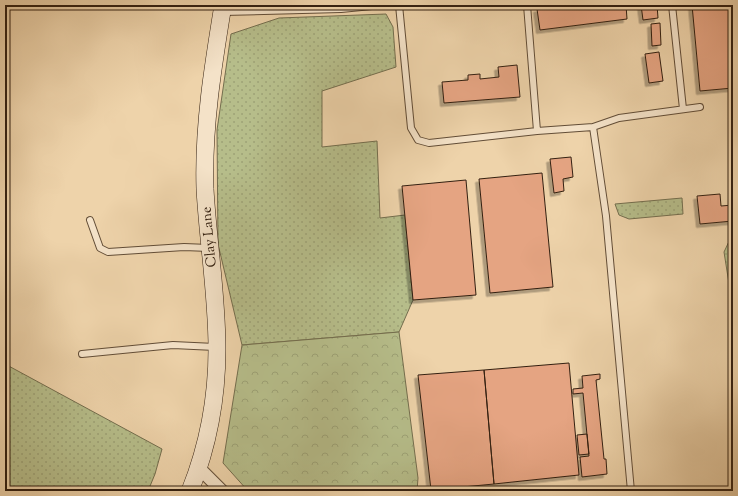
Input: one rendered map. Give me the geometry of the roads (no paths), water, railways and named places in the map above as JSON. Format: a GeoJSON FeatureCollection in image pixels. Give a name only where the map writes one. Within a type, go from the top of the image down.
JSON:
{"type":"FeatureCollection","features":[{"type":"Feature","properties":{"kind":"street","name":"Clay Lane"},"geometry":{"type":"LineString","coordinates":[[190,491],[199,468],[208,433],[214,399],[217,347],[205,189],[205,156],[211,85],[222,8]]}},
{"type":"Feature","properties":{"kind":"street"},"geometry":{"type":"LineString","coordinates":[[199,468],[222,491]]}},
{"type":"Feature","properties":{"kind":"lane"},"geometry":{"type":"LineString","coordinates":[[222,8],[341,9],[382,5]]}},
{"type":"Feature","properties":{"kind":"lane"},"geometry":{"type":"LineString","coordinates":[[399,5],[411,128],[418,140],[429,143],[537,131],[593,127],[619,118],[700,107]]}},
{"type":"Feature","properties":{"kind":"lane"},"geometry":{"type":"LineString","coordinates":[[527,5],[537,131]]}},
{"type":"Feature","properties":{"kind":"lane"},"geometry":{"type":"LineString","coordinates":[[672,5],[683,109]]}},
{"type":"Feature","properties":{"kind":"lane"},"geometry":{"type":"LineString","coordinates":[[593,127],[606,216],[631,491]]}},
{"type":"Feature","properties":{"kind":"lane"},"geometry":{"type":"LineString","coordinates":[[90,220],[100,248],[108,252],[184,247],[210,248]]}},
{"type":"Feature","properties":{"kind":"lane"},"geometry":{"type":"LineString","coordinates":[[82,354],[173,345],[217,347]]}}]}
